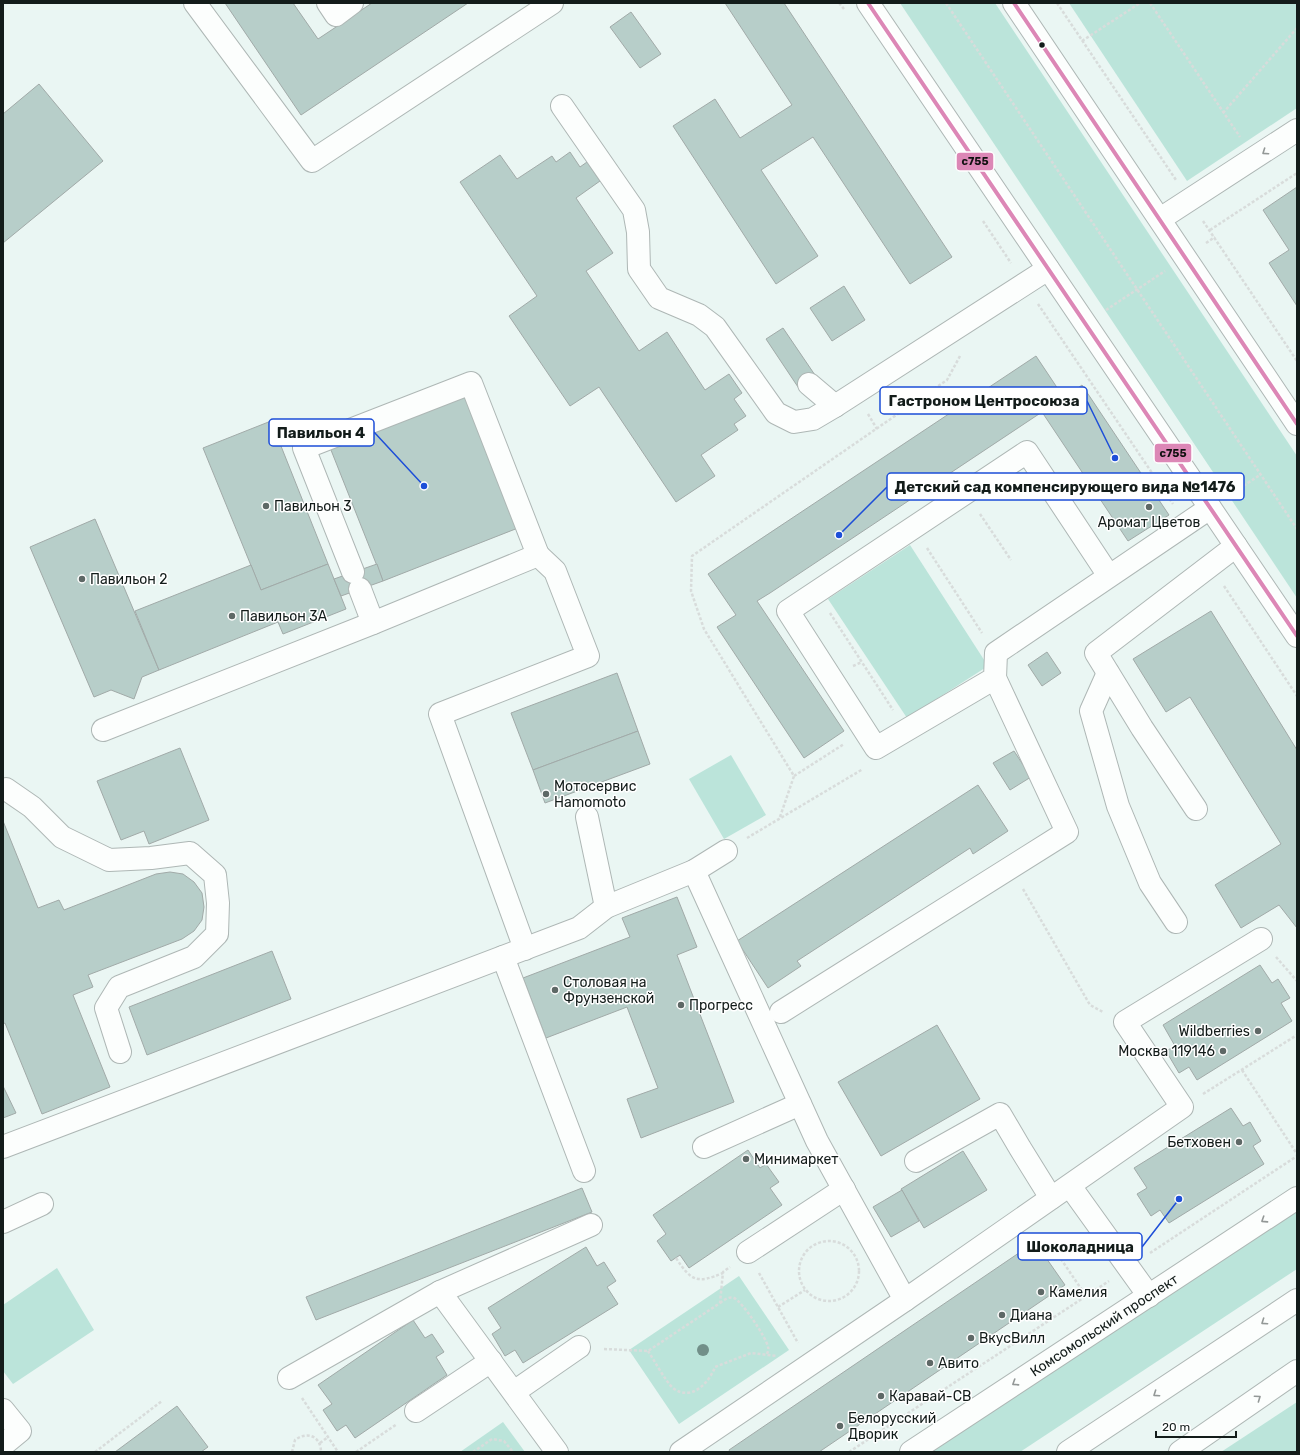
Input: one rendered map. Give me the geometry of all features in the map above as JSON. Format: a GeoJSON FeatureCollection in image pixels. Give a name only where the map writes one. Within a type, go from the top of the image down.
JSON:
{"type":"FeatureCollection","features":[{"type":"Feature","properties":{"kind":"street"},"geometry":{"type":"LineString","coordinates":[[195,3],[312,160],[552,3]]}},
{"type":"Feature","properties":{"kind":"street"},"geometry":{"type":"LineString","coordinates":[[328,3],[336,14],[352,3]]}},
{"type":"Feature","properties":{"kind":"street"},"geometry":{"type":"LineString","coordinates":[[868,3],[1297,636]]}},
{"type":"Feature","properties":{"kind":"street"},"geometry":{"type":"LineString","coordinates":[[1014,3],[1297,424]]}},
{"type":"Feature","properties":{"kind":"street"},"geometry":{"type":"LineString","coordinates":[[562,106],[634,210],[638,232],[639,269],[660,298],[699,315],[715,327],[776,413],[794,422],[813,419],[835,406],[1048,269]]}},
{"type":"Feature","properties":{"kind":"street"},"geometry":{"type":"LineString","coordinates":[[1160,219],[1297,130]]}},
{"type":"Feature","properties":{"kind":"street"},"geometry":{"type":"LineString","coordinates":[[373,623],[304,448],[471,384],[538,555],[555,572],[588,656],[440,714],[525,949]]}},
{"type":"Feature","properties":{"kind":"street"},"geometry":{"type":"LineString","coordinates":[[809,384],[835,406]]}},
{"type":"Feature","properties":{"kind":"street"},"geometry":{"type":"LineString","coordinates":[[995,678],[906,730],[871,740],[788,611],[1027,452],[1109,576]]}},
{"type":"Feature","properties":{"kind":"street"},"geometry":{"type":"LineString","coordinates":[[781,1012],[1067,832],[995,678],[996,653],[1210,508]]}},
{"type":"Feature","properties":{"kind":"street"},"geometry":{"type":"LineString","coordinates":[[1196,809],[1142,728],[1096,653],[1236,546]]}},
{"type":"Feature","properties":{"kind":"street"},"geometry":{"type":"LineString","coordinates":[[104,730],[373,623],[538,555]]}},
{"type":"Feature","properties":{"kind":"street"},"geometry":{"type":"LineString","coordinates":[[1108,673],[1091,711],[1118,806],[1150,883],[1176,922]]}},
{"type":"Feature","properties":{"kind":"street"},"geometry":{"type":"LineString","coordinates":[[3,790],[6,789],[32,807],[62,838],[109,860],[152,858],[190,853],[215,875],[218,903],[217,934],[194,957],[119,987],[106,1008],[120,1052]]}},
{"type":"Feature","properties":{"kind":"street"},"geometry":{"type":"LineString","coordinates":[[587,817],[606,907]]}},
{"type":"Feature","properties":{"kind":"street"},"geometry":{"type":"LineString","coordinates":[[3,1147],[579,928],[606,907],[694,871],[726,851]]}},
{"type":"Feature","properties":{"kind":"street"},"geometry":{"type":"LineString","coordinates":[[694,871],[817,1141],[905,1300]]}},
{"type":"Feature","properties":{"kind":"street"},"geometry":{"type":"LineString","coordinates":[[681,1452],[905,1300],[1182,1107],[1125,1022],[1262,940]]}},
{"type":"Feature","properties":{"kind":"street"},"geometry":{"type":"LineString","coordinates":[[503,957],[584,1171]]}},
{"type":"Feature","properties":{"kind":"street"},"geometry":{"type":"LineString","coordinates":[[704,1147],[800,1104]]}},
{"type":"Feature","properties":{"kind":"street"},"geometry":{"type":"LineString","coordinates":[[916,1161],[1000,1114],[1052,1198]]}},
{"type":"Feature","properties":{"kind":"street"},"geometry":{"type":"LineString","coordinates":[[1070,1186],[1149,1296]]}},
{"type":"Feature","properties":{"kind":"street"},"geometry":{"type":"LineString","coordinates":[[748,1252],[844,1189]]}},
{"type":"Feature","properties":{"kind":"street","name":"Комсомольский проспект"},"geometry":{"type":"LineString","coordinates":[[911,1452],[1297,1198]]}},
{"type":"Feature","properties":{"kind":"street"},"geometry":{"type":"LineString","coordinates":[[3,1222],[42,1204]]}},
{"type":"Feature","properties":{"kind":"street"},"geometry":{"type":"LineString","coordinates":[[289,1378],[440,1292],[591,1225]]}},
{"type":"Feature","properties":{"kind":"street"},"geometry":{"type":"LineString","coordinates":[[440,1292],[557,1452]]}},
{"type":"Feature","properties":{"kind":"street"},"geometry":{"type":"LineString","coordinates":[[1068,1452],[1297,1300]]}},
{"type":"Feature","properties":{"kind":"street"},"geometry":{"type":"LineString","coordinates":[[514,1392],[579,1347]]}},
{"type":"Feature","properties":{"kind":"street"},"geometry":{"type":"LineString","coordinates":[[416,1411],[491,1361]]}},
{"type":"Feature","properties":{"kind":"street"},"geometry":{"type":"LineString","coordinates":[[1180,1452],[1297,1371]]}},
{"type":"Feature","properties":{"kind":"street"},"geometry":{"type":"LineString","coordinates":[[3,1410],[20,1431],[3,1445]]}},
{"type":"Feature","properties":{"kind":"path"},"geometry":{"type":"LineString","coordinates":[[840,3],[848,16]]}},
{"type":"Feature","properties":{"kind":"path"},"geometry":{"type":"LineString","coordinates":[[946,3],[1297,529]]}},
{"type":"Feature","properties":{"kind":"path"},"geometry":{"type":"LineString","coordinates":[[1082,41],[1140,3]]}},
{"type":"Feature","properties":{"kind":"path"},"geometry":{"type":"LineString","coordinates":[[1150,3],[1253,159]]}},
{"type":"Feature","properties":{"kind":"path"},"geometry":{"type":"LineString","coordinates":[[1223,113],[1297,28]]}},
{"type":"Feature","properties":{"kind":"path"},"geometry":{"type":"LineString","coordinates":[[1210,230],[1297,172]]}},
{"type":"Feature","properties":{"kind":"path"},"geometry":{"type":"LineString","coordinates":[[982,219],[1186,524]]}},
{"type":"Feature","properties":{"kind":"path"},"geometry":{"type":"LineString","coordinates":[[1204,245],[1215,237]]}},
{"type":"Feature","properties":{"kind":"path"},"geometry":{"type":"LineString","coordinates":[[1106,310],[1171,267]]}},
{"type":"Feature","properties":{"kind":"path"},"geometry":{"type":"LineString","coordinates":[[794,776],[704,629],[691,591],[692,556],[947,380],[962,354]]}},
{"type":"Feature","properties":{"kind":"path"},"geometry":{"type":"LineString","coordinates":[[1210,508],[1260,475]]}},
{"type":"Feature","properties":{"kind":"path"},"geometry":{"type":"LineString","coordinates":[[966,493],[1011,560]]}},
{"type":"Feature","properties":{"kind":"path"},"geometry":{"type":"LineString","coordinates":[[914,528],[996,653]]}},
{"type":"Feature","properties":{"kind":"path"},"geometry":{"type":"LineString","coordinates":[[1210,566],[1297,696]]}},
{"type":"Feature","properties":{"kind":"path"},"geometry":{"type":"LineString","coordinates":[[816,593],[906,730]]}},
{"type":"Feature","properties":{"kind":"path"},"geometry":{"type":"LineString","coordinates":[[726,851],[780,817],[872,764],[871,740],[794,776],[780,817]]}},
{"type":"Feature","properties":{"kind":"path"},"geometry":{"type":"LineString","coordinates":[[1022,888],[1090,1005],[1125,1022]]}},
{"type":"Feature","properties":{"kind":"path"},"geometry":{"type":"LineString","coordinates":[[1262,940],[1297,980]]}},
{"type":"Feature","properties":{"kind":"path"},"geometry":{"type":"LineString","coordinates":[[1182,1107],[1297,1035]]}},
{"type":"Feature","properties":{"kind":"path"},"geometry":{"type":"LineString","coordinates":[[849,1452],[1297,1155],[1242,1070]]}},
{"type":"Feature","properties":{"kind":"path"},"geometry":{"type":"LineString","coordinates":[[833,1240],[842,1243],[851,1250],[857,1258],[859,1268],[857,1282],[849,1294],[840,1299],[831,1301],[821,1300],[812,1296],[805,1290],[800,1281],[798,1271],[800,1260],[808,1248],[822,1241],[833,1240]]}},
{"type":"Feature","properties":{"kind":"path"},"geometry":{"type":"LineString","coordinates":[[676,1258],[686,1273],[696,1279],[706,1279],[724,1272],[748,1252],[810,1365]]}},
{"type":"Feature","properties":{"kind":"path"},"geometry":{"type":"LineString","coordinates":[[720,1303],[724,1272]]}},
{"type":"Feature","properties":{"kind":"path"},"geometry":{"type":"LineString","coordinates":[[778,1307],[805,1290]]}},
{"type":"Feature","properties":{"kind":"path"},"geometry":{"type":"LineString","coordinates":[[579,1347],[631,1352],[648,1352],[720,1303],[733,1297],[741,1302],[753,1319],[768,1346],[768,1354]]}},
{"type":"Feature","properties":{"kind":"path"},"geometry":{"type":"LineString","coordinates":[[648,1352],[673,1388],[684,1392],[694,1391],[708,1382],[716,1367],[751,1353],[768,1354],[810,1365]]}},
{"type":"Feature","properties":{"kind":"path"},"geometry":{"type":"LineString","coordinates":[[289,1378],[338,1452]]}},
{"type":"Feature","properties":{"kind":"path"},"geometry":{"type":"LineString","coordinates":[[95,1452],[162,1401]]}},
{"type":"Feature","properties":{"kind":"path"},"geometry":{"type":"LineString","coordinates":[[356,1452],[416,1411]]}},
{"type":"Feature","properties":{"kind":"path"},"geometry":{"type":"LineString","coordinates":[[292,1452],[295,1440],[303,1435],[313,1436],[320,1443],[322,1452]]}},
{"type":"Feature","properties":{"kind":"path"},"geometry":{"type":"LineString","coordinates":[[320,1443],[328,1437]]}},
{"type":"Feature","properties":{"kind":"path"},"geometry":{"type":"LineString","coordinates":[[473,1452],[492,1439],[504,1441],[513,1452]]}},
{"type":"Feature","properties":{"kind":"green space"},"geometry":{"type":"Polygon","coordinates":[[[900,3],[995,3],[1297,456],[1297,598],[900,3]]]}},
{"type":"Feature","properties":{"kind":"green space"},"geometry":{"type":"Polygon","coordinates":[[[1069,3],[1297,3],[1297,108],[1187,181],[1069,3]]]}},
{"type":"Feature","properties":{"kind":"green space"},"geometry":{"type":"Polygon","coordinates":[[[910,545],[988,666],[907,718],[828,599],[910,545]]]}},
{"type":"Feature","properties":{"kind":"green space"},"geometry":{"type":"Polygon","coordinates":[[[731,755],[766,815],[724,839],[689,779],[731,755]]]}},
{"type":"Feature","properties":{"kind":"green space"},"geometry":{"type":"Polygon","coordinates":[[[1297,1206],[1297,1269],[1020,1452],[927,1452],[1297,1206]]]}},
{"type":"Feature","properties":{"kind":"green space"},"geometry":{"type":"Polygon","coordinates":[[[57,1268],[94,1330],[13,1384],[3,1371],[3,1305],[57,1268]]]}},
{"type":"Feature","properties":{"kind":"green space"},"geometry":{"type":"Polygon","coordinates":[[[739,1276],[789,1350],[679,1424],[629,1350],[739,1276]]]}},
{"type":"Feature","properties":{"kind":"green space"},"geometry":{"type":"Polygon","coordinates":[[[1297,1402],[1297,1452],[1221,1452],[1297,1402]]]}},
{"type":"Feature","properties":{"kind":"green space"},"geometry":{"type":"Polygon","coordinates":[[[503,1422],[525,1452],[460,1452],[503,1422]]]}},
{"type":"Feature","properties":{"kind":"building"},"geometry":{"type":"Polygon","coordinates":[[[225,3],[293,3],[318,39],[372,3],[468,3],[301,115],[225,3]]]}},
{"type":"Feature","properties":{"kind":"building"},"geometry":{"type":"Polygon","coordinates":[[[725,3],[784,3],[952,257],[910,284],[813,137],[761,170],[818,256],[776,284],[673,126],[715,99],[740,138],[792,105],[725,3]]]}},
{"type":"Feature","properties":{"kind":"building"},"geometry":{"type":"Polygon","coordinates":[[[631,12],[661,54],[640,68],[610,27],[631,12]]]}},
{"type":"Feature","properties":{"kind":"building"},"geometry":{"type":"Polygon","coordinates":[[[39,84],[103,161],[3,243],[3,114],[39,84]]]}},
{"type":"Feature","properties":{"kind":"building"},"geometry":{"type":"Polygon","coordinates":[[[570,152],[580,167],[587,162],[600,181],[576,198],[613,253],[586,271],[639,351],[667,332],[705,390],[729,374],[742,393],[734,399],[746,416],[734,424],[738,430],[701,455],[715,476],[676,502],[599,387],[570,406],[509,316],[537,296],[460,182],[500,155],[517,179],[552,156],[556,162],[570,152]]]}},
{"type":"Feature","properties":{"kind":"building"},"geometry":{"type":"Polygon","coordinates":[[[1297,187],[1297,306],[1269,263],[1289,250],[1263,210],[1297,187]]]}},
{"type":"Feature","properties":{"kind":"building"},"geometry":{"type":"Polygon","coordinates":[[[844,286],[865,320],[832,341],[810,308],[844,286]]]}},
{"type":"Feature","properties":{"kind":"building"},"geometry":{"type":"Polygon","coordinates":[[[783,328],[817,378],[800,390],[766,339],[783,328]]]}},
{"type":"Feature","properties":{"kind":"building"},"geometry":{"type":"Polygon","coordinates":[[[1036,356],[1064,398],[1082,385],[1169,515],[1128,541],[1042,412],[757,601],[844,731],[804,758],[717,627],[736,615],[708,574],[1036,356]]]}},
{"type":"Feature","properties":{"kind":"building"},"geometry":{"type":"Polygon","coordinates":[[[464,392],[518,528],[383,581],[329,445],[464,392]]]}},
{"type":"Feature","properties":{"kind":"building","name":"Павильон 3"},"geometry":{"type":"Polygon","coordinates":[[[271,421],[328,564],[261,590],[203,448],[271,421]]]}},
{"type":"Feature","properties":{"kind":"building","name":"Павильон 2"},"geometry":{"type":"Polygon","coordinates":[[[95,519],[159,670],[142,677],[134,699],[111,690],[94,697],[30,547],[95,519]]]}},
{"type":"Feature","properties":{"kind":"building","name":"Павильон 3А"},"geometry":{"type":"Polygon","coordinates":[[[328,564],[346,609],[283,634],[278,622],[159,670],[135,611],[251,565],[261,590],[328,564]]]}},
{"type":"Feature","properties":{"kind":"building"},"geometry":{"type":"Polygon","coordinates":[[[377,564],[383,581],[341,596],[334,579],[377,564]]]}},
{"type":"Feature","properties":{"kind":"building"},"geometry":{"type":"Polygon","coordinates":[[[1211,611],[1297,750],[1297,928],[1279,905],[1241,928],[1215,885],[1281,844],[1190,697],[1166,712],[1133,659],[1211,611]]]}},
{"type":"Feature","properties":{"kind":"building"},"geometry":{"type":"Polygon","coordinates":[[[1047,652],[1061,673],[1042,686],[1028,665],[1047,652]]]}},
{"type":"Feature","properties":{"kind":"building"},"geometry":{"type":"Polygon","coordinates":[[[617,673],[638,731],[533,770],[511,713],[617,673]]]}},
{"type":"Feature","properties":{"kind":"building"},"geometry":{"type":"Polygon","coordinates":[[[638,731],[650,764],[545,803],[533,770],[638,731]]]}},
{"type":"Feature","properties":{"kind":"building"},"geometry":{"type":"Polygon","coordinates":[[[180,748],[209,820],[149,844],[144,831],[121,840],[97,781],[180,748]]]}},
{"type":"Feature","properties":{"kind":"building"},"geometry":{"type":"Polygon","coordinates":[[[1014,751],[1031,777],[1010,790],[993,763],[1014,751]]]}},
{"type":"Feature","properties":{"kind":"building"},"geometry":{"type":"Polygon","coordinates":[[[978,785],[1008,831],[973,854],[970,848],[797,961],[801,966],[768,988],[737,941],[978,785]]]}},
{"type":"Feature","properties":{"kind":"building"},"geometry":{"type":"Polygon","coordinates":[[[3,821],[38,908],[59,900],[64,910],[156,874],[170,872],[183,874],[194,882],[202,893],[204,907],[202,920],[194,931],[182,939],[88,975],[93,987],[73,995],[110,1087],[42,1114],[5,1023],[3,1024],[3,821]]]}},
{"type":"Feature","properties":{"kind":"building"},"geometry":{"type":"Polygon","coordinates":[[[677,897],[697,947],[677,955],[734,1102],[641,1138],[627,1099],[658,1088],[627,1007],[546,1038],[523,978],[630,937],[622,918],[677,897]]]}},
{"type":"Feature","properties":{"kind":"building"},"geometry":{"type":"Polygon","coordinates":[[[272,951],[291,999],[147,1055],[129,1007],[272,951]]]}},
{"type":"Feature","properties":{"kind":"building"},"geometry":{"type":"Polygon","coordinates":[[[1260,965],[1272,983],[1278,979],[1290,998],[1281,1003],[1292,1021],[1197,1080],[1189,1067],[1179,1073],[1166,1051],[1175,1046],[1163,1025],[1260,965]]]}},
{"type":"Feature","properties":{"kind":"building"},"geometry":{"type":"Polygon","coordinates":[[[937,1025],[980,1099],[881,1156],[838,1082],[937,1025]]]}},
{"type":"Feature","properties":{"kind":"building"},"geometry":{"type":"Polygon","coordinates":[[[3,1086],[16,1113],[3,1118],[3,1086]]]}},
{"type":"Feature","properties":{"kind":"building"},"geometry":{"type":"Polygon","coordinates":[[[1231,1108],[1243,1126],[1250,1122],[1261,1141],[1253,1146],[1264,1164],[1169,1223],[1160,1210],[1151,1216],[1137,1194],[1147,1188],[1134,1168],[1231,1108]]]}},
{"type":"Feature","properties":{"kind":"building"},"geometry":{"type":"Polygon","coordinates":[[[748,1150],[760,1168],[766,1164],[779,1182],[770,1188],[782,1205],[689,1268],[680,1255],[671,1261],[657,1241],[666,1234],[653,1215],[748,1150]]]}},
{"type":"Feature","properties":{"kind":"building"},"geometry":{"type":"Polygon","coordinates":[[[963,1151],[987,1190],[924,1228],[901,1189],[963,1151]]]}},
{"type":"Feature","properties":{"kind":"building"},"geometry":{"type":"Polygon","coordinates":[[[582,1188],[592,1212],[316,1320],[306,1297],[582,1188]]]}},
{"type":"Feature","properties":{"kind":"building"},"geometry":{"type":"Polygon","coordinates":[[[902,1190],[919,1221],[891,1237],[873,1207],[902,1190]]]}},
{"type":"Feature","properties":{"kind":"building"},"geometry":{"type":"Polygon","coordinates":[[[1035,1242],[1065,1285],[819,1452],[730,1452],[729,1450],[1035,1242]]]}},
{"type":"Feature","properties":{"kind":"building"},"geometry":{"type":"Polygon","coordinates":[[[586,1247],[597,1266],[604,1262],[616,1281],[607,1287],[618,1304],[523,1363],[515,1350],[505,1356],[492,1334],[501,1328],[488,1308],[586,1247]]]}},
{"type":"Feature","properties":{"kind":"building"},"geometry":{"type":"Polygon","coordinates":[[[413,1320],[425,1338],[432,1334],[444,1352],[436,1357],[447,1375],[355,1438],[346,1425],[337,1431],[323,1410],[332,1404],[318,1385],[413,1320]]]}},
{"type":"Feature","properties":{"kind":"building"},"geometry":{"type":"Polygon","coordinates":[[[177,1406],[208,1447],[201,1452],[115,1452],[177,1406]]]}},
{"type":"Feature","properties":{"kind":"transit line","name":"с755"},"geometry":{"type":"LineString","coordinates":[[868,3],[1297,636]]}},
{"type":"Feature","properties":{"kind":"transit line","name":"с755"},"geometry":{"type":"LineString","coordinates":[[1014,3],[1297,424]]}},
{"type":"Feature","properties":{"kind":"place","name":"Гастроном Центросоюза"},"geometry":{"type":"Point","coordinates":[1115,458]}},
{"type":"Feature","properties":{"kind":"place","name":"Павильон 4"},"geometry":{"type":"Point","coordinates":[424,486]}},
{"type":"Feature","properties":{"kind":"place","name":"Павильон 3"},"geometry":{"type":"Point","coordinates":[266,506]}},
{"type":"Feature","properties":{"kind":"place","name":"Аромат Цветов"},"geometry":{"type":"Point","coordinates":[1149,507]}},
{"type":"Feature","properties":{"kind":"place","name":"Детский сад компенсирующего вида №1476"},"geometry":{"type":"Point","coordinates":[839,535]}},
{"type":"Feature","properties":{"kind":"place","name":"Павильон 2"},"geometry":{"type":"Point","coordinates":[82,579]}},
{"type":"Feature","properties":{"kind":"place","name":"Павильон 3А"},"geometry":{"type":"Point","coordinates":[232,616]}},
{"type":"Feature","properties":{"kind":"place","name":"Мотосервис Hamomoto"},"geometry":{"type":"Point","coordinates":[546,794]}},
{"type":"Feature","properties":{"kind":"place","name":"Столовая на Фрунзенской"},"geometry":{"type":"Point","coordinates":[555,990]}},
{"type":"Feature","properties":{"kind":"place","name":"Прогресс"},"geometry":{"type":"Point","coordinates":[681,1005]}},
{"type":"Feature","properties":{"kind":"place","name":"Wildberries"},"geometry":{"type":"Point","coordinates":[1258,1031]}},
{"type":"Feature","properties":{"kind":"place","name":"Москва 119146"},"geometry":{"type":"Point","coordinates":[1223,1051]}},
{"type":"Feature","properties":{"kind":"place","name":"Бетховен"},"geometry":{"type":"Point","coordinates":[1239,1142]}},
{"type":"Feature","properties":{"kind":"place","name":"Минимаркет"},"geometry":{"type":"Point","coordinates":[746,1159]}},
{"type":"Feature","properties":{"kind":"place","name":"Шоколадница"},"geometry":{"type":"Point","coordinates":[1179,1199]}},
{"type":"Feature","properties":{"kind":"place","name":"Камелия"},"geometry":{"type":"Point","coordinates":[1041,1292]}},
{"type":"Feature","properties":{"kind":"place","name":"Диана"},"geometry":{"type":"Point","coordinates":[1002,1315]}},
{"type":"Feature","properties":{"kind":"place","name":"ВкусВилл"},"geometry":{"type":"Point","coordinates":[971,1338]}},
{"type":"Feature","properties":{"kind":"place","name":"Авито"},"geometry":{"type":"Point","coordinates":[930,1363]}},
{"type":"Feature","properties":{"kind":"place","name":"Каравай-СВ"},"geometry":{"type":"Point","coordinates":[881,1396]}},
{"type":"Feature","properties":{"kind":"place","name":"Белорусский Дворик"},"geometry":{"type":"Point","coordinates":[840,1426]}}]}
